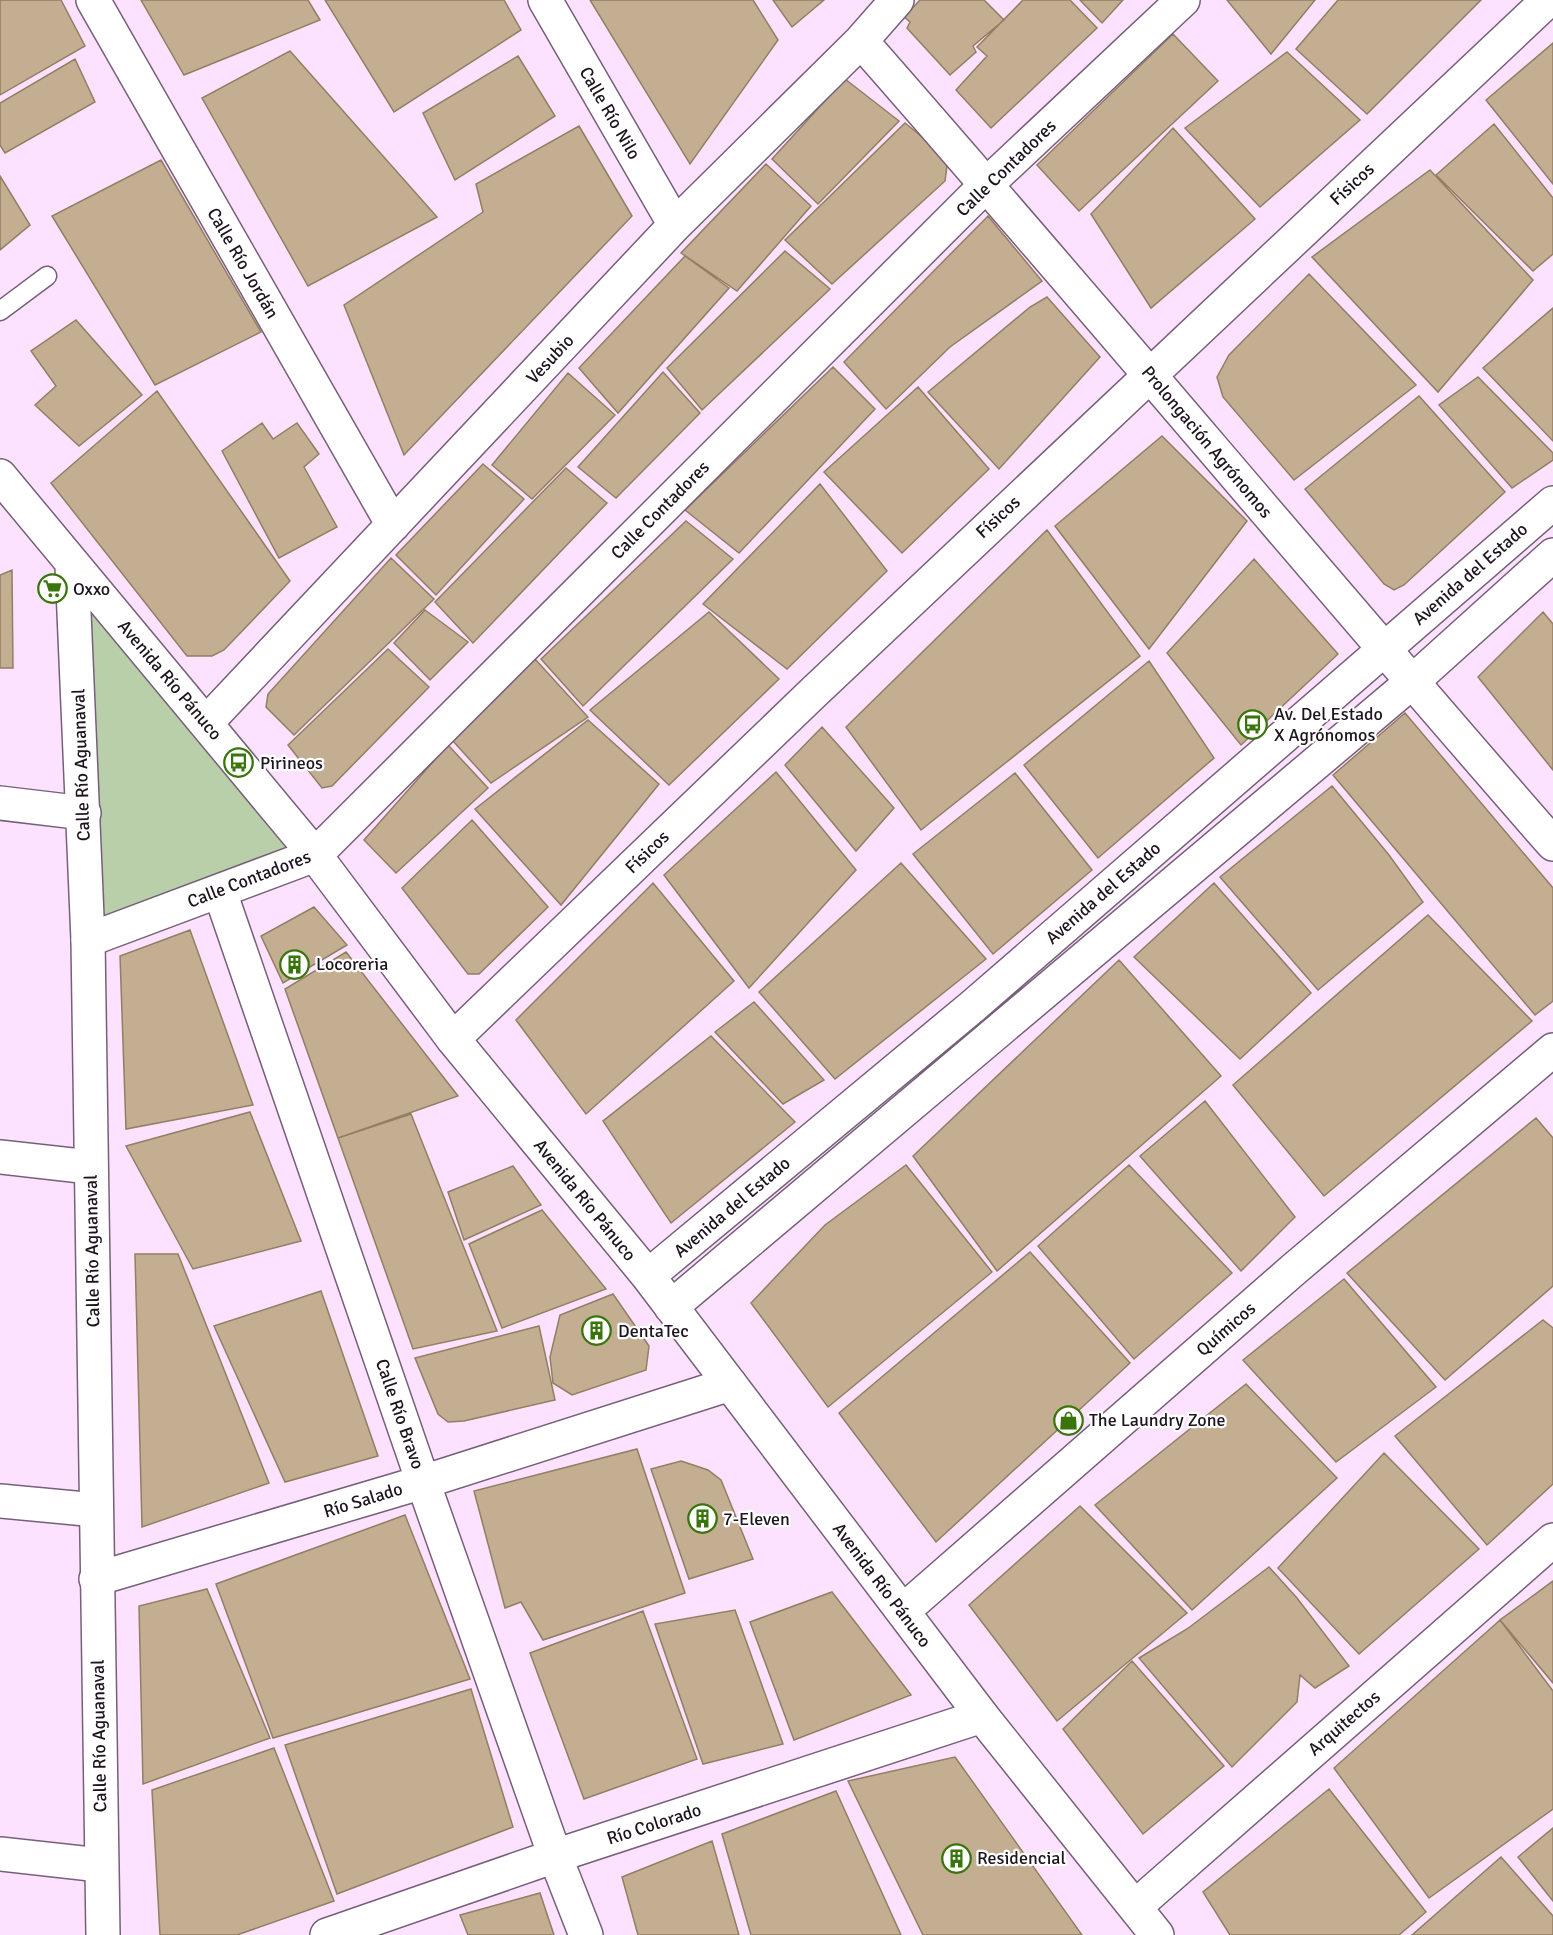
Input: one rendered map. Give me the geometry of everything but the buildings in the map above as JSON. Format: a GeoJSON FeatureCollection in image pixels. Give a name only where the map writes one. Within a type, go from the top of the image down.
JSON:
{"type":"FeatureCollection","features":[{"type":"Feature","properties":{"kind":"street","name":"Calle Río Jordán"},"geometry":{"type":"LineString","coordinates":[[93,0],[393,525]]}},
{"type":"Feature","properties":{"kind":"street","name":"Calle Río Nilo"},"geometry":{"type":"LineString","coordinates":[[545,0],[675,225]]}},
{"type":"Feature","properties":{"kind":"street","name":"Vesubio"},"geometry":{"type":"LineString","coordinates":[[207,722],[675,225],[861,41],[897,0]]}},
{"type":"Feature","properties":{"kind":"street","name":"Calle Contadores"},"geometry":{"type":"LineString","coordinates":[[88,940],[315,855],[987,184],[1184,0]]}},
{"type":"Feature","properties":{"kind":"street","name":"Físicos"},"geometry":{"type":"LineString","coordinates":[[453,1039],[1150,373],[1548,0]]}},
{"type":"Feature","properties":{"kind":"street","name":"Prolongación Agrónomos"},"geometry":{"type":"LineString","coordinates":[[861,41],[1150,373],[1382,650],[1553,844]]}},
{"type":"Feature","properties":{"kind":"street","name":"Avenida Río Pánuco"},"geometry":{"type":"LineString","coordinates":[[0,476],[72,566],[207,722],[252,781],[315,855],[453,1039],[648,1276],[981,1716],[1157,1935]]}},
{"type":"Feature","properties":{"kind":"street","name":"Avenida del Estado"},"geometry":{"type":"LineString","coordinates":[[648,1276],[973,1006],[1553,503]]}},
{"type":"Feature","properties":{"kind":"street","name":"Avenida del Estado"},"geometry":{"type":"LineString","coordinates":[[671,1307],[1412,682],[1553,555]]}},
{"type":"Feature","properties":{"kind":"street","name":"Calle Río Aguanaval"},"geometry":{"type":"LineString","coordinates":[[72,566],[88,940],[100,1866],[103,1935]]}},
{"type":"Feature","properties":{"kind":"street"},"geometry":{"type":"LineString","coordinates":[[0,803],[84,813]]}},
{"type":"Feature","properties":{"kind":"street","name":"Calle Río Bravo"},"geometry":{"type":"LineString","coordinates":[[220,892],[423,1482],[555,1856],[586,1935]]}},
{"type":"Feature","properties":{"kind":"street","name":"Químicos"},"geometry":{"type":"LineString","coordinates":[[903,1611],[1284,1278],[1553,1050]]}},
{"type":"Feature","properties":{"kind":"street"},"geometry":{"type":"LineString","coordinates":[[0,1157],[90,1167]]}},
{"type":"Feature","properties":{"kind":"street","name":"Río Salado"},"geometry":{"type":"LineString","coordinates":[[96,1579],[423,1482],[730,1384]]}},
{"type":"Feature","properties":{"kind":"street"},"geometry":{"type":"LineString","coordinates":[[0,1501],[96,1510]]}},
{"type":"Feature","properties":{"kind":"street","name":"Arquitectos"},"geometry":{"type":"LineString","coordinates":[[1136,1906],[1553,1540]]}},
{"type":"Feature","properties":{"kind":"street","name":"Río Colorado"},"geometry":{"type":"LineString","coordinates":[[327,1935],[555,1856],[981,1716]]}},
{"type":"Feature","properties":{"kind":"street"},"geometry":{"type":"LineString","coordinates":[[0,1854],[100,1866]]}},
{"type":"Feature","properties":{"kind":"lane"},"geometry":{"type":"LineString","coordinates":[[0,312],[47,276]]}},
{"type":"Feature","properties":{"kind":"green space"},"geometry":{"type":"Polygon","coordinates":[[[72,566],[315,855],[88,940],[72,566]]]}},
{"type":"Feature","properties":{"kind":"place","name":"Oxxo"},"geometry":{"type":"Point","coordinates":[52,589]}},
{"type":"Feature","properties":{"kind":"place","name":"Av. Del Estado X Agrónomos"},"geometry":{"type":"Point","coordinates":[1253,724]}},
{"type":"Feature","properties":{"kind":"place","name":"Pirineos"},"geometry":{"type":"Point","coordinates":[239,763]}},
{"type":"Feature","properties":{"kind":"place","name":"Locoreria"},"geometry":{"type":"Point","coordinates":[295,964]}},
{"type":"Feature","properties":{"kind":"place","name":"DentaTec"},"geometry":{"type":"Point","coordinates":[597,1331]}},
{"type":"Feature","properties":{"kind":"place","name":"The Laundry Zone"},"geometry":{"type":"Point","coordinates":[1068,1420]}},
{"type":"Feature","properties":{"kind":"place","name":"7-Eleven"},"geometry":{"type":"Point","coordinates":[702,1519]}},
{"type":"Feature","properties":{"kind":"place","name":"Residencial"},"geometry":{"type":"Point","coordinates":[956,1858]}}]}
